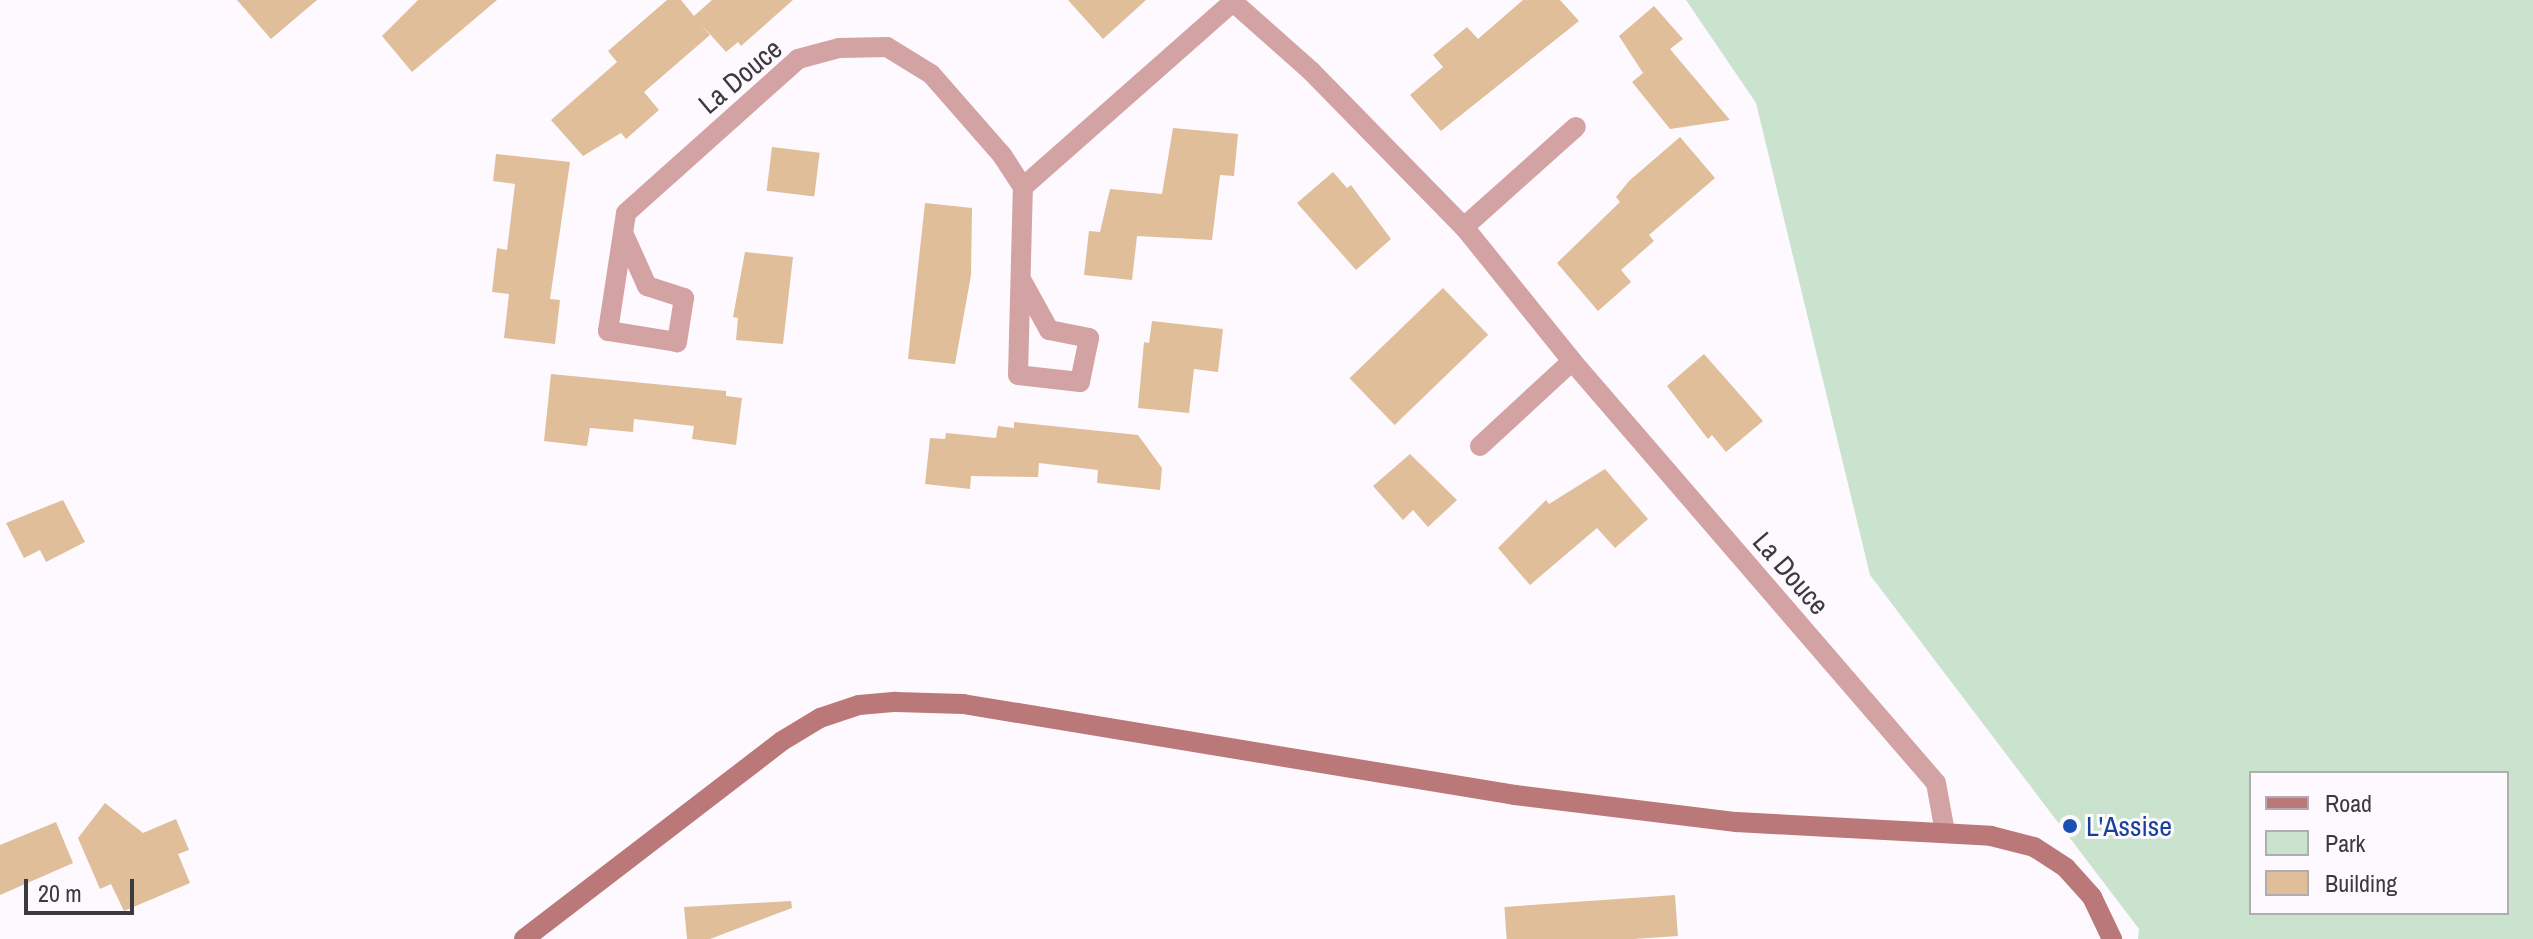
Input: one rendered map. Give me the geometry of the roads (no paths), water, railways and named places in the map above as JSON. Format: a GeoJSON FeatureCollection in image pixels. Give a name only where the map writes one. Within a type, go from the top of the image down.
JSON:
{"type":"FeatureCollection","features":[{"type":"Feature","properties":{"kind":"street","name":"La Douce"},"geometry":{"type":"LineString","coordinates":[[625,237],[647,286],[684,298],[677,342],[608,331],[616,260],[625,237],[626,213],[798,59],[839,48],[887,47],[931,74],[1002,155],[1023,187],[1232,1],[1311,71],[1464,227],[1572,361],[1936,783],[1945,832]]}},
{"type":"Feature","properties":{"kind":"street"},"geometry":{"type":"LineString","coordinates":[[1464,227],[1576,127]]}},
{"type":"Feature","properties":{"kind":"street"},"geometry":{"type":"LineString","coordinates":[[1022,281],[1049,330],[1089,338],[1080,382],[1018,375],[1023,187]]}},
{"type":"Feature","properties":{"kind":"street"},"geometry":{"type":"LineString","coordinates":[[1480,446],[1572,361]]}},
{"type":"Feature","properties":{"kind":"street"},"geometry":{"type":"LineString","coordinates":[[525,939],[782,741],[820,718],[859,705],[963,704],[1515,795],[1736,822],[1991,836],[2034,847],[2066,868],[2092,897],[2112,939]]}},
{"type":"Feature","properties":{"kind":"place","name":"L'Assise"},"geometry":{"type":"Point","coordinates":[2070,826]}}]}
